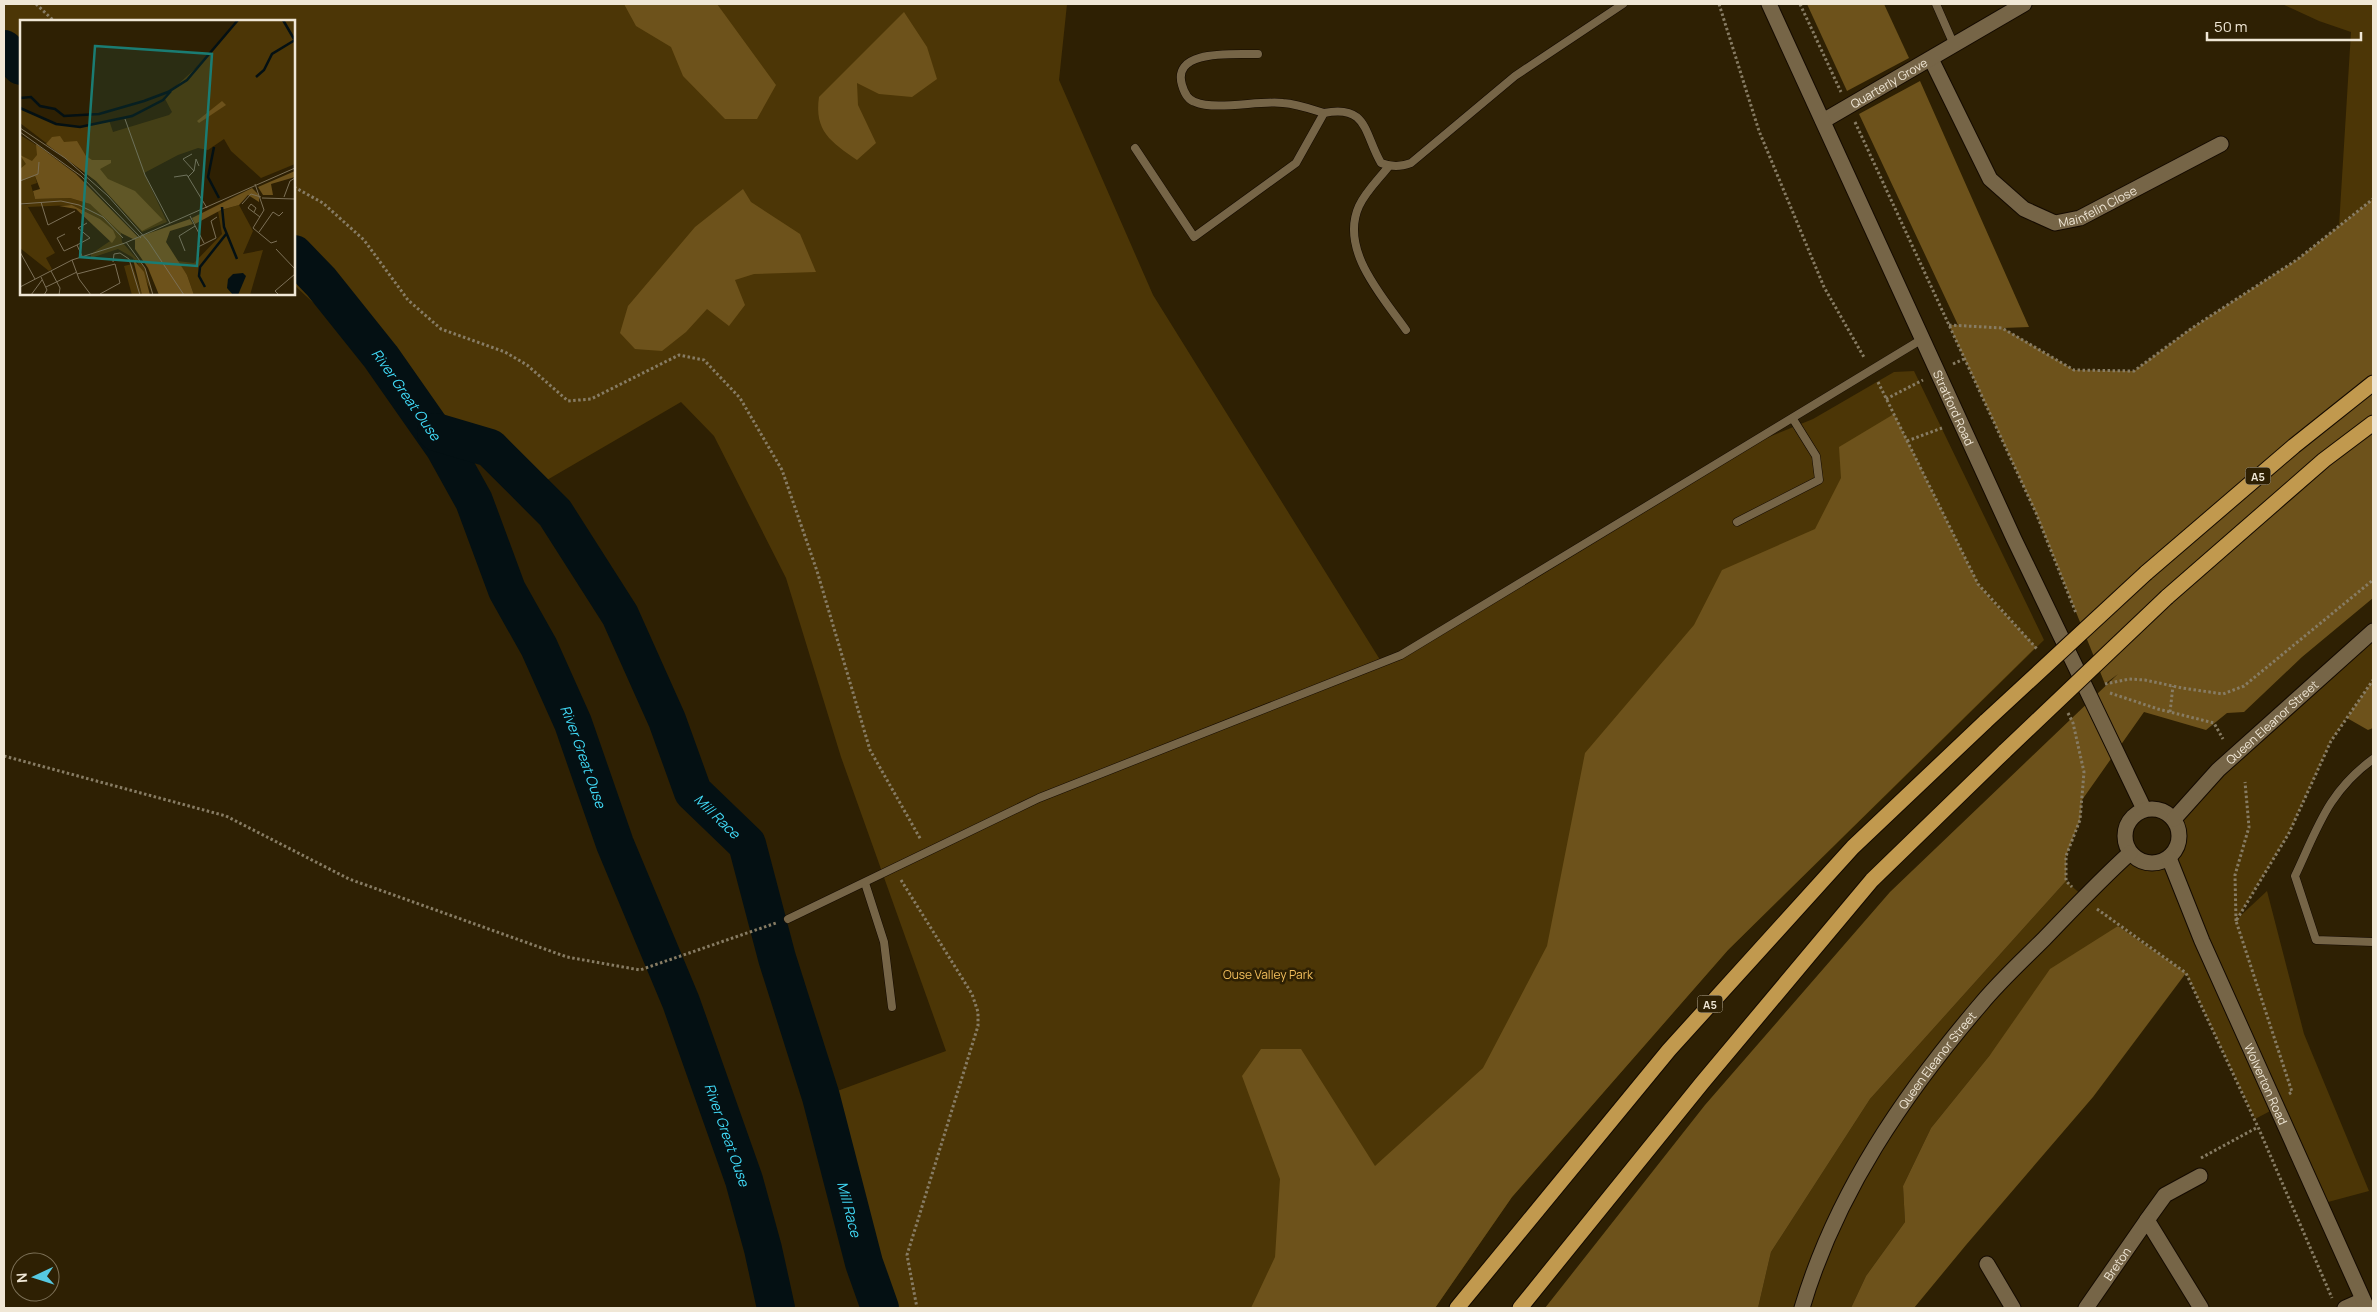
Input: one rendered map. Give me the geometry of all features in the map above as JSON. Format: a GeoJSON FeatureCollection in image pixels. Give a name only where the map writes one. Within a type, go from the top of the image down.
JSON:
{"type":"FeatureCollection","features":[{"type":"Feature","properties":{"kind":"highway","name":"A5"},"geometry":{"type":"LineString","coordinates":[[1457,1308],[1682,1036],[1853,847],[2146,573],[2294,446],[2373,383]]}},
{"type":"Feature","properties":{"kind":"highway","name":"A5"},"geometry":{"type":"LineString","coordinates":[[1520,1308],[1702,1083],[1872,880],[2167,597],[2324,460],[2373,423]]}},
{"type":"Feature","properties":{"kind":"street","name":"Stratford Road"},"geometry":{"type":"LineString","coordinates":[[1769,4],[1924,338],[2014,539],[2144,809]]}},
{"type":"Feature","properties":{"kind":"street","name":"Quarterly Grove"},"geometry":{"type":"LineString","coordinates":[[1823,121],[2024,4]]}},
{"type":"Feature","properties":{"kind":"street","name":"Mainfelin Close"},"geometry":{"type":"LineString","coordinates":[[1931,59],[1990,179],[2024,209],[2055,223],[2080,218],[2221,144]]}},
{"type":"Feature","properties":{"kind":"street","name":"Queen Eleanor Street"},"geometry":{"type":"LineString","coordinates":[[2174,819],[2218,770],[2373,631]]}},
{"type":"Feature","properties":{"kind":"street"},"geometry":{"type":"LineString","coordinates":[[2155,808],[2166,812],[2174,819],[2180,835],[2178,846],[2169,858],[2160,862],[2149,864],[2139,860],[2130,853],[2126,845],[2125,828],[2136,813],[2144,809],[2155,808]]}},
{"type":"Feature","properties":{"kind":"street","name":"Queen Eleanor Street"},"geometry":{"type":"LineString","coordinates":[[1802,1308],[1810,1282],[1842,1208],[1873,1149],[1908,1094],[1982,1002],[2130,853]]}},
{"type":"Feature","properties":{"kind":"street","name":"Wolverton Road"},"geometry":{"type":"LineString","coordinates":[[2169,858],[2202,941],[2365,1304]]}},
{"type":"Feature","properties":{"kind":"street","name":"Breton"},"geometry":{"type":"LineString","coordinates":[[2086,1308],[2165,1195],[2200,1176]]}},
{"type":"Feature","properties":{"kind":"street"},"geometry":{"type":"LineString","coordinates":[[2147,1220],[2201,1308]]}},
{"type":"Feature","properties":{"kind":"street"},"geometry":{"type":"LineString","coordinates":[[1988,1264],[2013,1308]]}},
{"type":"Feature","properties":{"kind":"street"},"geometry":{"type":"LineString","coordinates":[[2345,1308],[2365,1304]]}},
{"type":"Feature","properties":{"kind":"lane"},"geometry":{"type":"LineString","coordinates":[[1258,54],[1200,56],[1188,62],[1184,67],[1181,81],[1185,93],[1194,102],[1207,105],[1283,103],[1324,113],[1337,110],[1354,114],[1362,121],[1367,130],[1381,163],[1400,167],[1411,163],[1515,76],[1623,4]]}},
{"type":"Feature","properties":{"kind":"lane"},"geometry":{"type":"LineString","coordinates":[[1936,4],[1954,45]]}},
{"type":"Feature","properties":{"kind":"lane"},"geometry":{"type":"LineString","coordinates":[[1135,148],[1194,237],[1296,163],[1324,113]]}},
{"type":"Feature","properties":{"kind":"lane"},"geometry":{"type":"LineString","coordinates":[[1389,166],[1371,187],[1359,207],[1355,222],[1357,248],[1374,285],[1406,330]]}},
{"type":"Feature","properties":{"kind":"lane"},"geometry":{"type":"LineString","coordinates":[[788,919],[1039,798],[1400,655],[1656,498],[1793,419],[1924,338]]}},
{"type":"Feature","properties":{"kind":"lane"},"geometry":{"type":"LineString","coordinates":[[1737,522],[1819,480],[1816,456],[1793,419]]}},
{"type":"Feature","properties":{"kind":"lane"},"geometry":{"type":"LineString","coordinates":[[2373,759],[2354,773],[2330,802],[2295,876],[2316,940],[2373,942]]}},
{"type":"Feature","properties":{"kind":"lane"},"geometry":{"type":"LineString","coordinates":[[864,883],[884,942],[892,1007]]}},
{"type":"Feature","properties":{"kind":"path"},"geometry":{"type":"LineString","coordinates":[[36,4],[53,20]]}},
{"type":"Feature","properties":{"kind":"path"},"geometry":{"type":"LineString","coordinates":[[1719,4],[1758,131],[1824,287],[1872,370],[1978,584],[1992,602],[2036,647]]}},
{"type":"Feature","properties":{"kind":"path"},"geometry":{"type":"LineString","coordinates":[[1800,4],[2036,513],[2079,620]]}},
{"type":"Feature","properties":{"kind":"path"},"geometry":{"type":"LineString","coordinates":[[295,188],[323,203],[364,240],[408,300],[441,329],[505,352],[527,365],[568,401],[591,398],[678,355],[704,360],[740,398],[782,470],[817,571],[870,750],[926,852]]}},
{"type":"Feature","properties":{"kind":"path"},"geometry":{"type":"LineString","coordinates":[[1949,325],[2002,328],[2074,370],[2134,371],[2192,328],[2298,258],[2373,199]]}},
{"type":"Feature","properties":{"kind":"path"},"geometry":{"type":"LineString","coordinates":[[1907,441],[1942,428]]}},
{"type":"Feature","properties":{"kind":"path"},"geometry":{"type":"LineString","coordinates":[[2105,684],[2130,679],[2145,680],[2223,694],[2244,686],[2342,603],[2373,580]]}},
{"type":"Feature","properties":{"kind":"path"},"geometry":{"type":"LineString","coordinates":[[2102,675],[2111,695],[2214,723],[2223,739]]}},
{"type":"Feature","properties":{"kind":"path"},"geometry":{"type":"LineString","coordinates":[[2170,712],[2173,686]]}},
{"type":"Feature","properties":{"kind":"path"},"geometry":{"type":"LineString","coordinates":[[2073,723],[2084,772],[2080,820],[2066,856],[2066,881],[2105,916],[2186,973],[2258,1127],[2332,1299]]}},
{"type":"Feature","properties":{"kind":"path"},"geometry":{"type":"LineString","coordinates":[[4,756],[226,816],[349,879],[567,957],[640,970],[788,919]]}},
{"type":"Feature","properties":{"kind":"path"},"geometry":{"type":"LineString","coordinates":[[2236,921],[2235,875],[2249,827],[2245,782]]}},
{"type":"Feature","properties":{"kind":"path"},"geometry":{"type":"LineString","coordinates":[[894,868],[968,988],[978,1012],[978,1026],[929,1176],[907,1255],[917,1308]]}},
{"type":"Feature","properties":{"kind":"path"},"geometry":{"type":"LineString","coordinates":[[2200,1176],[2202,1158],[2258,1127]]}},
{"type":"Feature","properties":{"kind":"green space","name":"Ouse Valley Park"},"geometry":{"type":"Polygon","coordinates":[[[4,4],[1067,4],[1059,80],[1153,295],[1382,663],[1747,446],[1813,419],[1894,372],[1914,371],[2044,640],[1728,950],[1512,1197],[1435,1308],[880,1308],[864,1263],[821,1097],[946,1051],[841,757],[786,578],[714,436],[681,402],[516,498],[481,456],[295,286],[295,20],[20,20],[20,51],[4,38],[4,4]]]}},
{"type":"Feature","properties":{"kind":"green space"},"geometry":{"type":"Polygon","coordinates":[[[2282,4],[2373,4],[2373,199],[2339,226],[2351,32],[2319,21],[2282,4]]]}},
{"type":"Feature","properties":{"kind":"green space"},"geometry":{"type":"Polygon","coordinates":[[[2373,631],[2373,680],[2331,741],[2289,833],[2237,919],[2267,891],[2304,1034],[2369,1191],[2328,1202],[2217,972],[2278,1107],[2255,1119],[2186,973],[2118,926],[1990,1055],[1931,1128],[1903,1186],[1905,1222],[1866,1276],[1851,1308],[1758,1308],[1771,1252],[1870,1099],[2066,881],[2085,898],[2130,853],[2150,862],[2159,862],[2167,859],[2177,846],[2177,824],[2218,770],[2373,631]]]}},
{"type":"Feature","properties":{"kind":"shaded area"},"geometry":{"type":"Polygon","coordinates":[[[624,4],[717,4],[776,85],[757,119],[725,119],[683,76],[671,47],[636,26],[624,4]]]}},
{"type":"Feature","properties":{"kind":"shaded area"},"geometry":{"type":"Polygon","coordinates":[[[1807,4],[1884,4],[1909,58],[1847,91],[1807,4]]]}},
{"type":"Feature","properties":{"kind":"shaded area"},"geometry":{"type":"Polygon","coordinates":[[[904,12],[927,47],[937,79],[912,97],[879,94],[857,83],[858,105],[876,143],[857,160],[839,147],[826,134],[819,119],[819,97],[904,12]]]}},
{"type":"Feature","properties":{"kind":"shaded area"},"geometry":{"type":"Polygon","coordinates":[[[1920,81],[2029,327],[2003,328],[2074,370],[2134,371],[2192,328],[2298,259],[2373,199],[2373,598],[2302,657],[2244,712],[2227,713],[2206,730],[2144,712],[2082,800],[2080,820],[2066,856],[2066,881],[1870,1099],[1771,1252],[1758,1308],[1545,1308],[1705,1105],[1890,892],[2118,674],[2105,684],[2036,513],[1949,325],[1958,325],[1859,114],[1920,81]]]}},
{"type":"Feature","properties":{"kind":"shaded area"},"geometry":{"type":"Polygon","coordinates":[[[743,189],[751,202],[800,234],[816,272],[754,274],[735,280],[745,305],[729,326],[707,309],[686,332],[662,351],[635,349],[620,333],[628,306],[695,227],[743,189]]]}},
{"type":"Feature","properties":{"kind":"shaded area"},"geometry":{"type":"Polygon","coordinates":[[[1894,414],[1978,584],[2036,647],[1728,950],[1512,1197],[1435,1308],[1251,1308],[1275,1257],[1280,1179],[1242,1076],[1261,1049],[1301,1049],[1375,1166],[1483,1068],[1547,946],[1585,753],[1694,625],[1722,570],[1815,529],[1841,478],[1839,447],[1894,414]]]}},
{"type":"Feature","properties":{"kind":"shaded area"},"geometry":{"type":"Polygon","coordinates":[[[2373,680],[2373,728],[2368,730],[2347,718],[2373,680]]]}},
{"type":"Feature","properties":{"kind":"shaded area"},"geometry":{"type":"Polygon","coordinates":[[[2118,926],[2186,973],[2093,1097],[1914,1308],[1851,1308],[1866,1276],[1905,1222],[1903,1186],[1931,1128],[1990,1055],[2050,969],[2118,926]]]}},
{"type":"Feature","properties":{"kind":"waterway","name":"River Great Ouse"},"geometry":{"type":"LineString","coordinates":[[4,49],[20,65]]}},
{"type":"Feature","properties":{"kind":"waterway","name":"River Great Ouse"},"geometry":{"type":"LineString","coordinates":[[295,255],[321,282],[381,357],[444,447],[474,501],[507,590],[539,647],[573,723],[615,844],[681,1002],[744,1180],[763,1249],[776,1308]]}},
{"type":"Feature","properties":{"kind":"waterway","name":"Mill Race"},"geometry":{"type":"LineString","coordinates":[[436,432],[490,448],[555,513],[620,615],[667,720],[693,792],[747,844],[777,958],[821,1097],[864,1263],[880,1308]]}}]}
